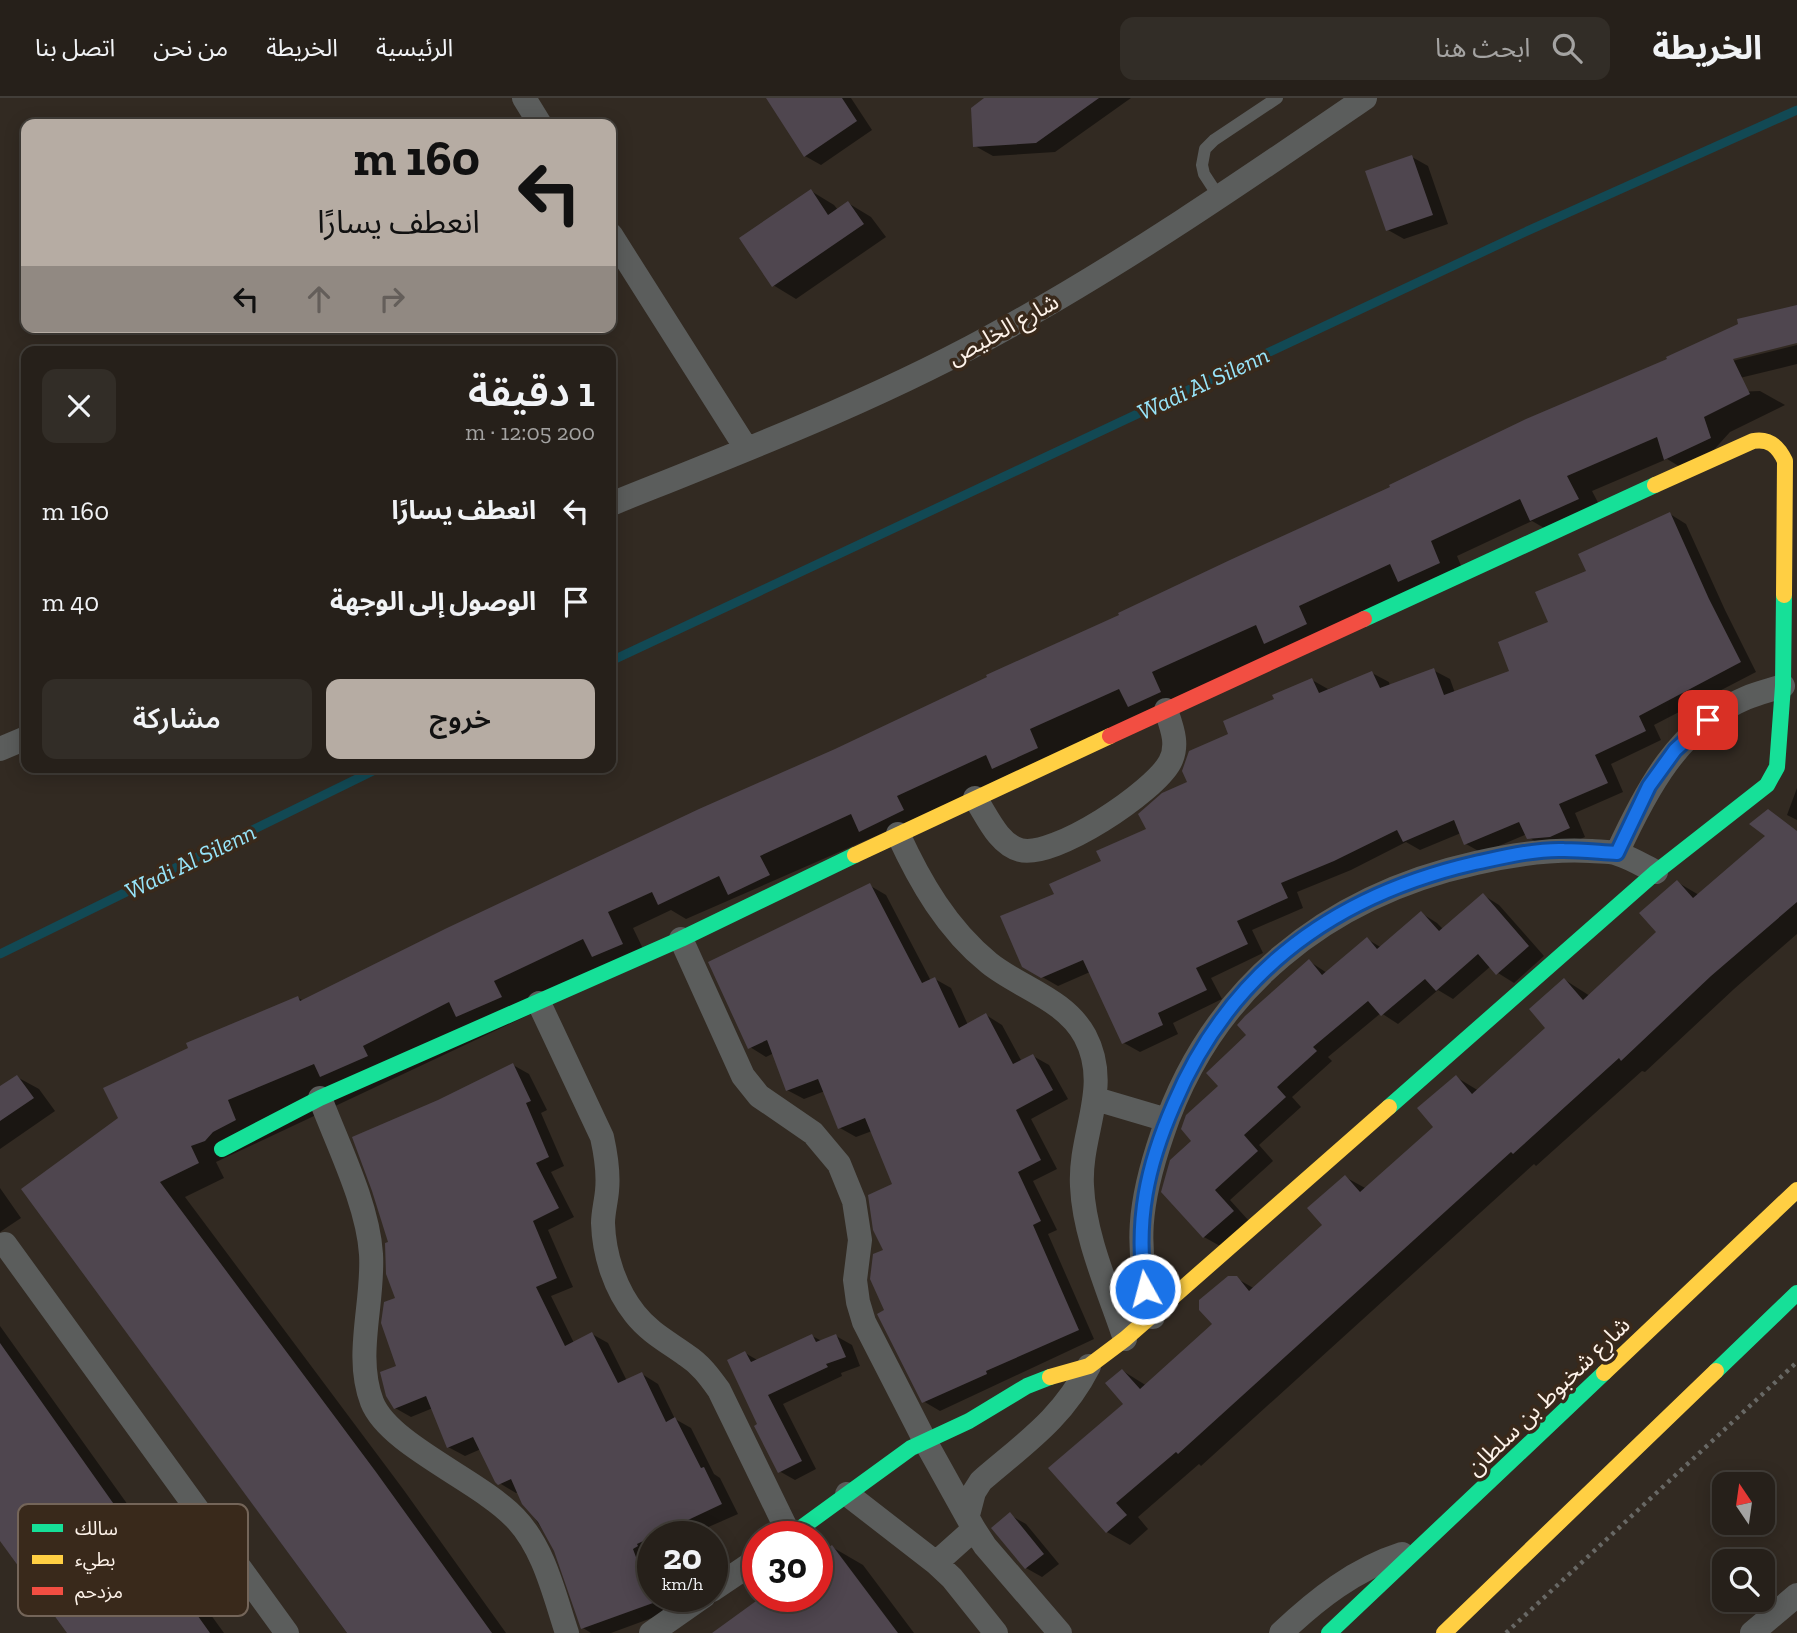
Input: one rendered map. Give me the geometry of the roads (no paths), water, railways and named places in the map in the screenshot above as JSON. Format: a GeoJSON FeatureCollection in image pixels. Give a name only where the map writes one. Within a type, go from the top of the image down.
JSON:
{"type":"FeatureCollection","features":[{"type":"Feature","properties":{"kind":"street"},"geometry":{"type":"LineString","coordinates":[[524,98],[537,119]]}},
{"type":"Feature","properties":{"kind":"street","name":"شارع الخليص"},"geometry":{"type":"LineString","coordinates":[[616,502],[909,379],[1006,328],[1110,269],[1365,98]]}},
{"type":"Feature","properties":{"kind":"street"},"geometry":{"type":"LineString","coordinates":[[616,243],[746,448]]}},
{"type":"Feature","properties":{"kind":"street"},"geometry":{"type":"LineString","coordinates":[[222,1149],[320,1098],[681,939],[975,798],[1755,439],[1765,439],[1775,444],[1782,451],[1785,461],[1783,686],[1777,766],[1773,777],[1760,792],[1656,872],[1153,1317],[1089,1366],[1067,1404],[1052,1420],[981,1481],[974,1492],[971,1522],[936,1563]]}},
{"type":"Feature","properties":{"kind":"street"},"geometry":{"type":"LineString","coordinates":[[1617,853],[1649,786],[1675,750],[1717,715],[1745,698],[1783,686]]}},
{"type":"Feature","properties":{"kind":"street"},"geometry":{"type":"LineString","coordinates":[[975,798],[1003,839],[1020,850],[1032,851],[1065,841],[1093,827],[1162,773],[1169,763],[1175,742],[1166,710]]}},
{"type":"Feature","properties":{"kind":"street"},"geometry":{"type":"LineString","coordinates":[[0,749],[21,740]]}},
{"type":"Feature","properties":{"kind":"street"},"geometry":{"type":"LineString","coordinates":[[898,834],[935,903],[960,934],[988,962],[1071,1017],[1084,1035],[1093,1055],[1097,1077],[1096,1099],[1085,1140],[1082,1164],[1084,1211],[1125,1339]]}},
{"type":"Feature","properties":{"kind":"street"},"geometry":{"type":"LineString","coordinates":[[1153,1317],[1141,1261],[1140,1232],[1148,1175],[1188,1069],[1218,1023],[1254,980],[1296,943],[1342,912],[1393,887],[1446,870],[1501,857],[1562,849],[1617,853],[1656,872]]}},
{"type":"Feature","properties":{"kind":"street"},"geometry":{"type":"LineString","coordinates":[[681,939],[743,1076],[759,1096],[813,1133],[839,1164],[855,1201],[860,1240],[855,1280],[861,1312],[925,1441],[985,1546],[1060,1633]]}},
{"type":"Feature","properties":{"kind":"street"},"geometry":{"type":"LineString","coordinates":[[539,1003],[602,1137],[608,1161],[608,1189],[603,1222],[607,1255],[617,1286],[635,1315],[659,1338],[704,1369],[719,1390],[783,1521]]}},
{"type":"Feature","properties":{"kind":"street"},"geometry":{"type":"LineString","coordinates":[[320,1098],[366,1220],[371,1253],[372,1291],[363,1368],[373,1404],[396,1434],[489,1494],[516,1519],[542,1560],[567,1633]]}},
{"type":"Feature","properties":{"kind":"street"},"geometry":{"type":"LineString","coordinates":[[1096,1099],[1167,1120]]}},
{"type":"Feature","properties":{"kind":"street","name":"شارع شخبوط بن سلطان"},"geometry":{"type":"LineString","coordinates":[[1329,1633],[1797,1190]]}},
{"type":"Feature","properties":{"kind":"street"},"geometry":{"type":"LineString","coordinates":[[5,1244],[194,1504]]}},
{"type":"Feature","properties":{"kind":"street"},"geometry":{"type":"LineString","coordinates":[[1444,1633],[1797,1293]]}},
{"type":"Feature","properties":{"kind":"street"},"geometry":{"type":"LineString","coordinates":[[810,1521],[896,1457],[962,1425],[1027,1385],[1089,1366]]}},
{"type":"Feature","properties":{"kind":"street"},"geometry":{"type":"LineString","coordinates":[[1673,1415],[1732,1378]]}},
{"type":"Feature","properties":{"kind":"street"},"geometry":{"type":"LineString","coordinates":[[847,1494],[936,1563],[952,1578],[996,1633]]}},
{"type":"Feature","properties":{"kind":"street"},"geometry":{"type":"LineString","coordinates":[[1281,1633],[1335,1587],[1390,1558],[1420,1548]]}},
{"type":"Feature","properties":{"kind":"street"},"geometry":{"type":"LineString","coordinates":[[248,1578],[288,1633]]}},
{"type":"Feature","properties":{"kind":"street"},"geometry":{"type":"LineString","coordinates":[[1752,1633],[1797,1595]]}},
{"type":"Feature","properties":{"kind":"street"},"geometry":{"type":"LineString","coordinates":[[651,1633],[681,1612]]}},
{"type":"Feature","properties":{"kind":"lane"},"geometry":{"type":"LineString","coordinates":[[1219,197],[1202,165],[1205,149],[1214,140],[1277,98]]}},
{"type":"Feature","properties":{"kind":"waterway","name":"Wadi Al Silenn"},"geometry":{"type":"LineString","coordinates":[[616,659],[1523,233],[1797,110]]}},
{"type":"Feature","properties":{"kind":"waterway","name":"Wadi Al Silenn"},"geometry":{"type":"LineString","coordinates":[[0,954],[369,773]]}}]}
